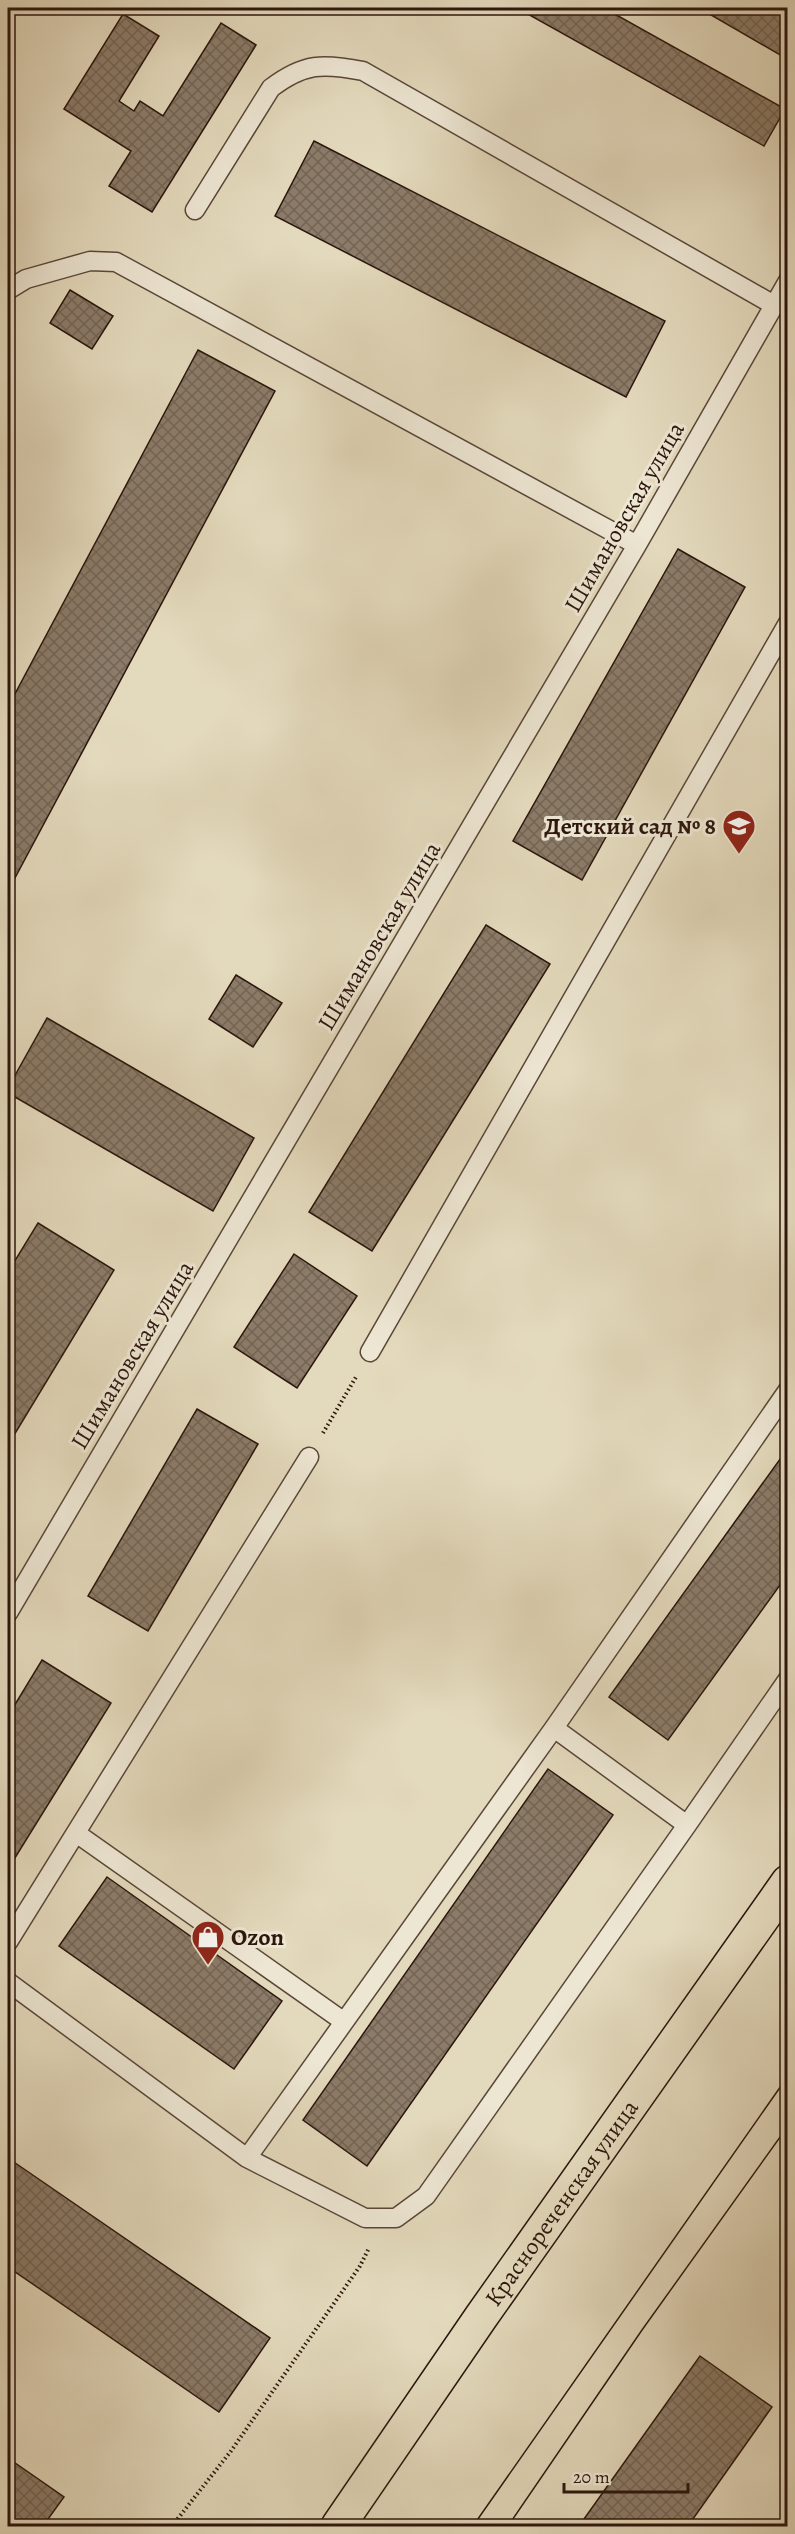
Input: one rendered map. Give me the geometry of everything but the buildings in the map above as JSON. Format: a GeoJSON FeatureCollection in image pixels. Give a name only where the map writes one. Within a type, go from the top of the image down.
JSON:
{"type":"FeatureCollection","features":[{"type":"Feature","properties":{"kind":"main road","name":"Краснореченская улица"},"geometry":{"type":"LineString","coordinates":[[338,2526],[481,2317],[788,1881]]}},
{"type":"Feature","properties":{"kind":"lane"},"geometry":{"type":"LineString","coordinates":[[195,210],[271,88],[290,74],[315,66],[338,66],[363,71],[774,305]]}},
{"type":"Feature","properties":{"kind":"lane"},"geometry":{"type":"LineString","coordinates":[[8,290],[26,279],[90,261],[116,262],[637,545]]}},
{"type":"Feature","properties":{"kind":"lane","name":"Шимановская улица"},"geometry":{"type":"LineString","coordinates":[[8,1613],[637,545],[788,281]]}},
{"type":"Feature","properties":{"kind":"lane"},"geometry":{"type":"LineString","coordinates":[[370,1352],[788,623]]}},
{"type":"Feature","properties":{"kind":"lane"},"geometry":{"type":"LineString","coordinates":[[247,2158],[555,1728],[788,1390]]}},
{"type":"Feature","properties":{"kind":"lane"},"geometry":{"type":"LineString","coordinates":[[8,1942],[309,1457]]}},
{"type":"Feature","properties":{"kind":"lane"},"geometry":{"type":"LineString","coordinates":[[9,1988],[247,2158],[365,2218],[396,2218],[426,2196],[788,1679]]}},
{"type":"Feature","properties":{"kind":"lane"},"geometry":{"type":"LineString","coordinates":[[555,1728],[687,1826]]}},
{"type":"Feature","properties":{"kind":"lane"},"geometry":{"type":"LineString","coordinates":[[76,1833],[343,2022]]}},
{"type":"Feature","properties":{"kind":"path"},"geometry":{"type":"LineString","coordinates":[[309,1457],[370,1352]]}},
{"type":"Feature","properties":{"kind":"path"},"geometry":{"type":"LineString","coordinates":[[172,2526],[258,2412],[360,2266],[374,2239]]}},
{"type":"Feature","properties":{"kind":"tram line"},"geometry":{"type":"LineString","coordinates":[[473,2526],[788,2076]]}},
{"type":"Feature","properties":{"kind":"tram line"},"geometry":{"type":"LineString","coordinates":[[508,2526],[642,2330],[788,2126]]}},
{"type":"Feature","properties":{"kind":"place","name":"Детский сад № 8"},"geometry":{"type":"Point","coordinates":[739,855]}},
{"type":"Feature","properties":{"kind":"place","name":"Ozon"},"geometry":{"type":"Point","coordinates":[208,1966]}}]}
